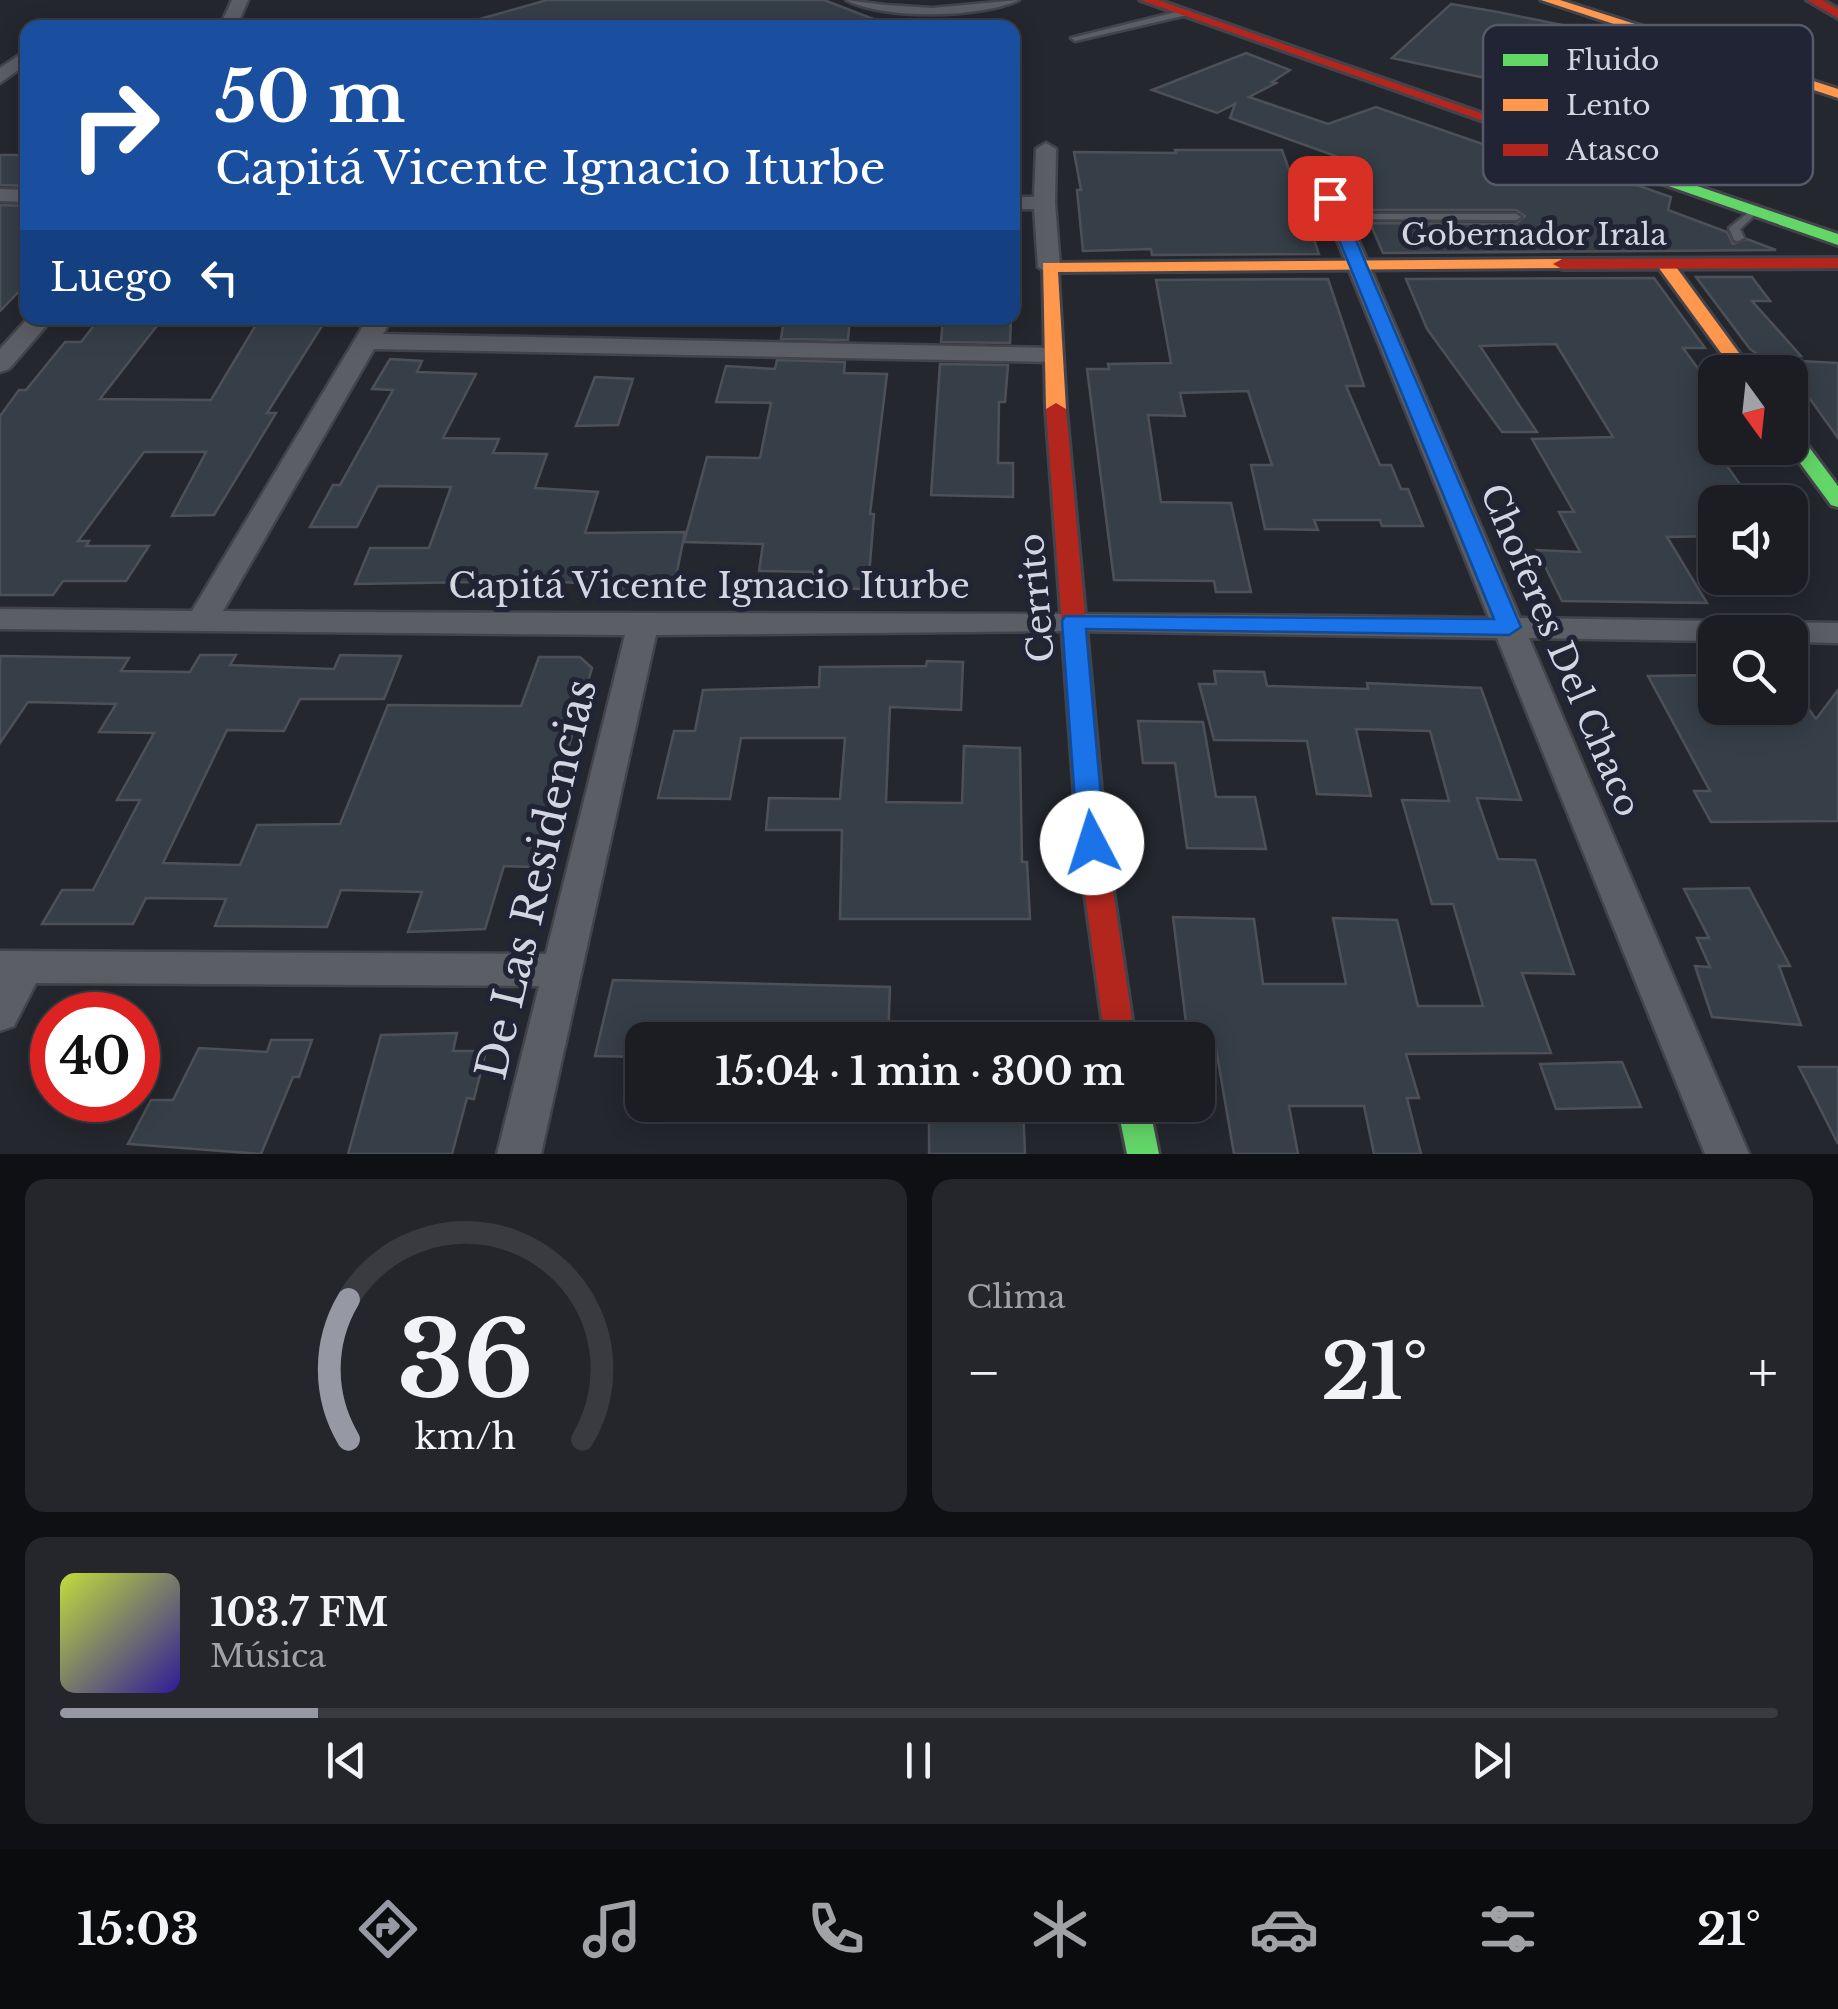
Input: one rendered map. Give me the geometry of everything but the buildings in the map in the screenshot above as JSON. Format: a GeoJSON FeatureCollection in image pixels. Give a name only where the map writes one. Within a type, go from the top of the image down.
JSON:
{"type":"FeatureCollection","features":[{"type":"Feature","properties":{"kind":"street"},"geometry":{"type":"LineString","coordinates":[[1146,0],[1483,117]]}},
{"type":"Feature","properties":{"kind":"street"},"geometry":{"type":"LineString","coordinates":[[1548,0],[1625,25]]}},
{"type":"Feature","properties":{"kind":"street"},"geometry":{"type":"LineString","coordinates":[[1813,0],[1838,14]]}},
{"type":"Feature","properties":{"kind":"street"},"geometry":{"type":"LineString","coordinates":[[0,77],[20,60]]}},
{"type":"Feature","properties":{"kind":"street"},"geometry":{"type":"LineString","coordinates":[[1813,86],[1838,94]]}},
{"type":"Feature","properties":{"kind":"street","name":"Cerrito"},"geometry":{"type":"LineString","coordinates":[[1046,149],[1044,203],[1051,355],[1092,843],[1117,1022]]}},
{"type":"Feature","properties":{"kind":"street","name":"Choferes Del Chaco"},"geometry":{"type":"LineString","coordinates":[[1322,178],[1727,1154]]}},
{"type":"Feature","properties":{"kind":"street"},"geometry":{"type":"LineString","coordinates":[[1679,185],[1838,240]]}},
{"type":"Feature","properties":{"kind":"street"},"geometry":{"type":"LineString","coordinates":[[1020,203],[1044,203]]}},
{"type":"Feature","properties":{"kind":"street","name":"Gobernador Irala"},"geometry":{"type":"LineString","coordinates":[[1049,268],[1764,260],[1838,263]]}},
{"type":"Feature","properties":{"kind":"street"},"geometry":{"type":"LineString","coordinates":[[1664,264],[1731,355]]}},
{"type":"Feature","properties":{"kind":"street"},"geometry":{"type":"LineString","coordinates":[[0,364],[35,325]]}},
{"type":"Feature","properties":{"kind":"street"},"geometry":{"type":"LineString","coordinates":[[201,622],[373,329],[1051,355]]}},
{"type":"Feature","properties":{"kind":"street"},"geometry":{"type":"LineString","coordinates":[[1808,460],[1838,501]]}},
{"type":"Feature","properties":{"kind":"street","name":"Capitá Vicente Ignacio Iturbe"},"geometry":{"type":"LineString","coordinates":[[0,619],[643,625],[1074,621],[1838,633]]}},
{"type":"Feature","properties":{"kind":"street","name":"De Las Residencias"},"geometry":{"type":"LineString","coordinates":[[518,1154],[643,625]]}},
{"type":"Feature","properties":{"kind":"street"},"geometry":{"type":"LineString","coordinates":[[0,1014],[12,968],[559,970]]}},
{"type":"Feature","properties":{"kind":"street"},"geometry":{"type":"LineString","coordinates":[[1136,1122],[1143,1154]]}},
{"type":"Feature","properties":{"kind":"lane"},"geometry":{"type":"LineString","coordinates":[[850,0],[874,7],[988,6],[1016,0]]}},
{"type":"Feature","properties":{"kind":"lane"},"geometry":{"type":"LineString","coordinates":[[935,7],[956,0]]}},
{"type":"Feature","properties":{"kind":"lane"},"geometry":{"type":"LineString","coordinates":[[1075,38],[1184,13]]}},
{"type":"Feature","properties":{"kind":"lane"},"geometry":{"type":"LineString","coordinates":[[1738,238],[1734,228],[1754,211]]}},
{"type":"Feature","properties":{"kind":"lane"},"geometry":{"type":"LineString","coordinates":[[1338,218],[1516,217]]}},
{"type":"Feature","properties":{"kind":"traffic: fast"},"geometry":{"type":"LineString","coordinates":[[1679,185],[1838,240]]}},
{"type":"Feature","properties":{"kind":"traffic: fast"},"geometry":{"type":"LineString","coordinates":[[1808,460],[1838,501]]}},
{"type":"Feature","properties":{"kind":"traffic: fast"},"geometry":{"type":"LineString","coordinates":[[1136,1122],[1143,1154]]}},
{"type":"Feature","properties":{"kind":"traffic: slow"},"geometry":{"type":"LineString","coordinates":[[1547,0],[1624,25]]}},
{"type":"Feature","properties":{"kind":"traffic: slow"},"geometry":{"type":"LineString","coordinates":[[1813,86],[1838,94]]}},
{"type":"Feature","properties":{"kind":"traffic: slow"},"geometry":{"type":"LineString","coordinates":[[1056,409],[1049,267],[1562,264]]}},
{"type":"Feature","properties":{"kind":"traffic: slow"},"geometry":{"type":"LineString","coordinates":[[1665,264],[1732,355]]}},
{"type":"Feature","properties":{"kind":"traffic: jam"},"geometry":{"type":"LineString","coordinates":[[1146,0],[1483,117]]}},
{"type":"Feature","properties":{"kind":"traffic: jam"},"geometry":{"type":"LineString","coordinates":[[1813,0],[1838,14]]}},
{"type":"Feature","properties":{"kind":"traffic: jam"},"geometry":{"type":"LineString","coordinates":[[1562,264],[1838,263]]}},
{"type":"Feature","properties":{"kind":"traffic: jam"},"geometry":{"type":"LineString","coordinates":[[1056,409],[1092,843],[1117,1022]]}},
{"type":"Feature","properties":{"kind":"route"},"geometry":{"type":"LineString","coordinates":[[1092,843],[1074,621],[1509,627],[1330,198]]}}]}
